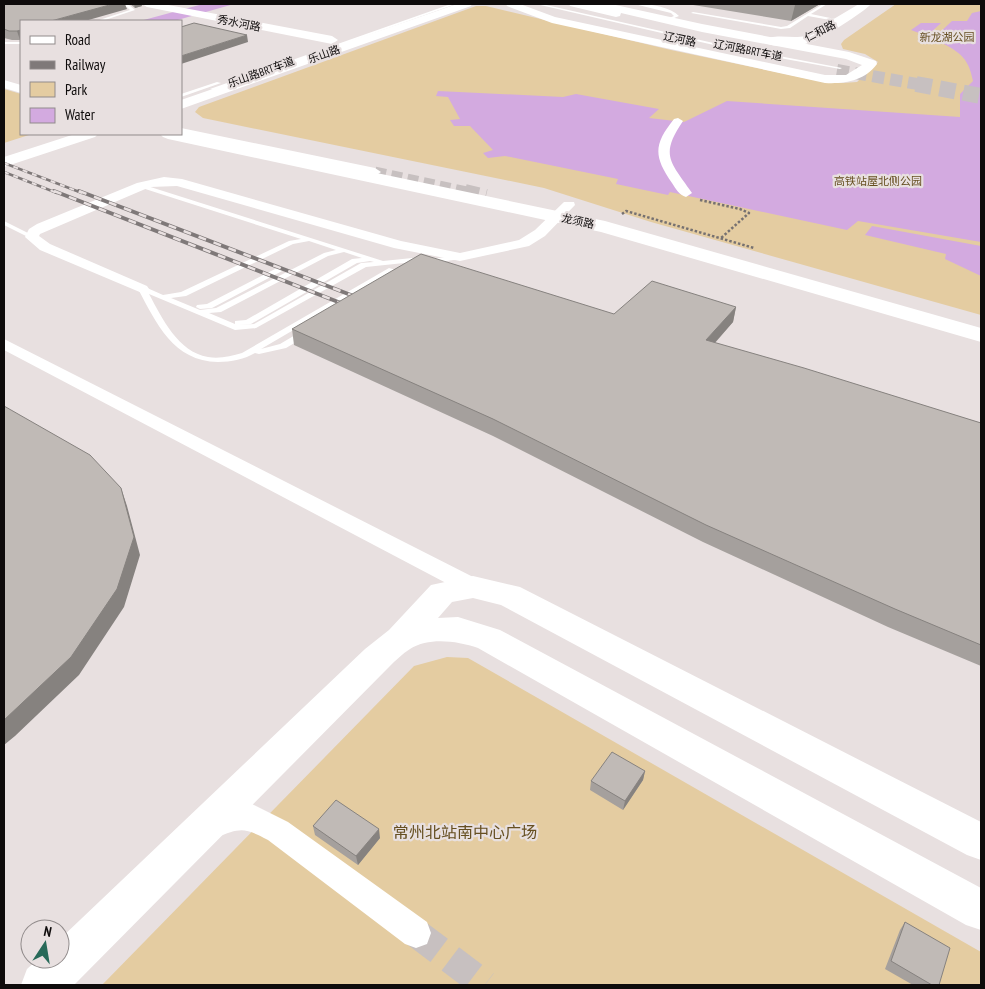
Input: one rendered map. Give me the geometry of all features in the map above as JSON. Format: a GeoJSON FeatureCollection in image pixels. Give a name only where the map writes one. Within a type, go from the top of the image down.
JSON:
{"type":"FeatureCollection","features":[{"type":"Feature","properties":{"kind":"main road","name":"秀水河路"},"geometry":{"type":"LineString","coordinates":[[147,4],[332,40]]}},
{"type":"Feature","properties":{"kind":"main road","name":"乐山路"},"geometry":{"type":"LineString","coordinates":[[182,91],[433,4]]}},
{"type":"Feature","properties":{"kind":"main road","name":"乐山路"},"geometry":{"type":"LineString","coordinates":[[182,105],[467,4]]}},
{"type":"Feature","properties":{"kind":"main road","name":"辽河路"},"geometry":{"type":"LineString","coordinates":[[525,4],[681,40],[844,64]]}},
{"type":"Feature","properties":{"kind":"main road","name":"辽河路"},"geometry":{"type":"LineString","coordinates":[[574,4],[703,35],[844,64]]}},
{"type":"Feature","properties":{"kind":"main road"},"geometry":{"type":"LineString","coordinates":[[505,5],[552,20],[825,79],[847,80],[856,77],[871,64],[844,64],[769,41],[667,17],[598,4]]}},
{"type":"Feature","properties":{"kind":"main road","name":"仁和路"},"geometry":{"type":"LineString","coordinates":[[844,64],[831,47],[837,37],[871,6]]}},
{"type":"Feature","properties":{"kind":"main road","name":"仁和路"},"geometry":{"type":"LineString","coordinates":[[769,41],[796,42],[809,39],[843,19],[871,6]]}},
{"type":"Feature","properties":{"kind":"main road"},"geometry":{"type":"LineString","coordinates":[[4,84],[20,89]]}},
{"type":"Feature","properties":{"kind":"main road"},"geometry":{"type":"LineString","coordinates":[[182,122],[379,167]]}},
{"type":"Feature","properties":{"kind":"main road"},"geometry":{"type":"LineString","coordinates":[[4,152],[52,135]]}},
{"type":"Feature","properties":{"kind":"main road"},"geometry":{"type":"LineString","coordinates":[[4,163],[87,135]]}},
{"type":"Feature","properties":{"kind":"main road","name":"龙须路"},"geometry":{"type":"LineString","coordinates":[[173,135],[559,207],[981,324]]}},
{"type":"Feature","properties":{"kind":"main road","name":"龙须路"},"geometry":{"type":"LineString","coordinates":[[559,207],[605,227],[981,335]]}},
{"type":"Feature","properties":{"kind":"main road"},"geometry":{"type":"LineString","coordinates":[[43,985],[377,658],[400,638],[442,593],[472,587],[509,596],[981,842]]}},
{"type":"Feature","properties":{"kind":"main road"},"geometry":{"type":"LineString","coordinates":[[400,638],[434,630],[458,629],[489,639],[981,910]]}},
{"type":"Feature","properties":{"kind":"street"},"geometry":{"type":"LineString","coordinates":[[678,121],[666,134],[662,152],[670,172],[686,193]]}},
{"type":"Feature","properties":{"kind":"street"},"geometry":{"type":"LineString","coordinates":[[182,131],[379,167]]}},
{"type":"Feature","properties":{"kind":"street"},"geometry":{"type":"LineString","coordinates":[[142,289],[45,247],[32,238],[34,232],[154,181],[178,182],[399,245],[460,257],[524,243],[540,233],[559,207]]}},
{"type":"Feature","properties":{"kind":"street"},"geometry":{"type":"LineString","coordinates":[[4,344],[472,587]]}},
{"type":"Feature","properties":{"kind":"street"},"geometry":{"type":"LineString","coordinates":[[199,833],[228,819],[250,816],[278,830],[416,933]]}},
{"type":"Feature","properties":{"kind":"lane"},"geometry":{"type":"LineString","coordinates":[[101,20],[133,10],[128,6],[117,4]]}},
{"type":"Feature","properties":{"kind":"lane","name":"乐山路BRT车道"},"geometry":{"type":"LineString","coordinates":[[182,96],[446,4]]}},
{"type":"Feature","properties":{"kind":"lane","name":"乐山路BRT车道"},"geometry":{"type":"LineString","coordinates":[[182,100],[454,4]]}},
{"type":"Feature","properties":{"kind":"lane","name":"辽河路BRT车道"},"geometry":{"type":"LineString","coordinates":[[538,4],[731,48],[844,64]]}},
{"type":"Feature","properties":{"kind":"lane","name":"辽河路BRT车道"},"geometry":{"type":"LineString","coordinates":[[556,4],[767,50],[844,64]]}},
{"type":"Feature","properties":{"kind":"lane"},"geometry":{"type":"LineString","coordinates":[[636,4],[647,5],[667,17]]}},
{"type":"Feature","properties":{"kind":"lane"},"geometry":{"type":"LineString","coordinates":[[693,13],[781,28],[788,27],[825,4]]}},
{"type":"Feature","properties":{"kind":"lane"},"geometry":{"type":"LineString","coordinates":[[812,12],[843,19]]}},
{"type":"Feature","properties":{"kind":"lane"},"geometry":{"type":"LineString","coordinates":[[807,15],[843,19]]}},
{"type":"Feature","properties":{"kind":"lane"},"geometry":{"type":"LineString","coordinates":[[4,43],[20,43]]}},
{"type":"Feature","properties":{"kind":"lane"},"geometry":{"type":"LineString","coordinates":[[141,186],[382,262]]}},
{"type":"Feature","properties":{"kind":"lane"},"geometry":{"type":"LineString","coordinates":[[4,223],[32,238]]}},
{"type":"Feature","properties":{"kind":"lane"},"geometry":{"type":"LineString","coordinates":[[162,297],[183,294],[291,242],[308,239]]}},
{"type":"Feature","properties":{"kind":"lane"},"geometry":{"type":"LineString","coordinates":[[189,308],[209,306],[318,251],[335,248]]}},
{"type":"Feature","properties":{"kind":"lane"},"geometry":{"type":"LineString","coordinates":[[199,312],[218,310],[326,254],[344,250]]}},
{"type":"Feature","properties":{"kind":"lane"},"geometry":{"type":"LineString","coordinates":[[245,355],[396,268],[460,257]]}},
{"type":"Feature","properties":{"kind":"lane"},"geometry":{"type":"LineString","coordinates":[[142,289],[238,328],[256,326],[364,265],[460,257]]}},
{"type":"Feature","properties":{"kind":"lane"},"geometry":{"type":"LineString","coordinates":[[228,324],[248,322],[355,261],[371,259]]}},
{"type":"Feature","properties":{"kind":"lane"},"geometry":{"type":"LineString","coordinates":[[415,268],[428,261]]}},
{"type":"Feature","properties":{"kind":"lane"},"geometry":{"type":"LineString","coordinates":[[142,289],[164,330],[187,353],[208,361],[229,360],[283,346],[317,326]]}},
{"type":"Feature","properties":{"kind":"path"},"geometry":{"type":"LineString","coordinates":[[697,199],[740,209],[749,214],[721,238]]}},
{"type":"Feature","properties":{"kind":"path"},"geometry":{"type":"LineString","coordinates":[[621,214],[626,211],[754,248]]}},
{"type":"Feature","properties":{"kind":"green space","name":"高铁站屋北侧公园"},"geometry":{"type":"Polygon","coordinates":[[[896,4],[981,4],[981,315],[651,222],[544,188],[203,118],[195,112],[199,107],[476,6],[486,6],[671,50],[814,80],[843,83],[857,82],[878,62],[865,54],[843,49],[841,44],[896,4]]]}},
{"type":"Feature","properties":{"kind":"green space"},"geometry":{"type":"Polygon","coordinates":[[[4,89],[20,94],[20,135],[29,135],[4,143],[4,89]]]}},
{"type":"Feature","properties":{"kind":"green space","name":"常州北站南中心广场"},"geometry":{"type":"Polygon","coordinates":[[[447,657],[468,658],[981,952],[981,985],[102,985],[414,666],[447,657]]]}},
{"type":"Feature","properties":{"kind":"water"},"geometry":{"type":"Polygon","coordinates":[[[203,4],[234,4],[178,20],[144,20],[203,4]]]}},
{"type":"Feature","properties":{"kind":"water"},"geometry":{"type":"Polygon","coordinates":[[[981,11],[981,242],[858,221],[847,230],[670,192],[668,195],[616,184],[618,179],[505,156],[488,158],[483,153],[493,150],[470,126],[454,126],[450,120],[460,119],[448,97],[436,96],[438,91],[563,97],[576,94],[659,109],[649,118],[684,122],[727,101],[960,117],[960,94],[973,81],[971,72],[961,55],[937,40],[937,35],[952,21],[967,21],[972,13],[981,11]]]}},
{"type":"Feature","properties":{"kind":"water"},"geometry":{"type":"Polygon","coordinates":[[[921,23],[941,23],[927,36],[911,30],[921,23]]]}},
{"type":"Feature","properties":{"kind":"water"},"geometry":{"type":"Polygon","coordinates":[[[872,226],[981,246],[981,276],[945,259],[946,254],[865,235],[872,226]]]}},
{"type":"Feature","properties":{"kind":"building"},"geometry":{"type":"Polygon","coordinates":[[[4,4],[113,4],[55,20],[20,20],[20,30],[9,31],[4,29],[4,4]]]}},
{"type":"Feature","properties":{"kind":"building"},"geometry":{"type":"Polygon","coordinates":[[[194,23],[247,35],[182,56],[182,27],[194,23]]]}},
{"type":"Feature","properties":{"kind":"building"},"geometry":{"type":"Polygon","coordinates":[[[421,254],[614,314],[652,281],[736,307],[706,340],[804,368],[981,423],[981,645],[706,525],[493,419],[292,329],[421,254]]]}},
{"type":"Feature","properties":{"kind":"building"},"geometry":{"type":"Polygon","coordinates":[[[4,406],[90,455],[121,488],[134,537],[117,589],[71,657],[4,720],[4,406]]]}},
{"type":"Feature","properties":{"kind":"building"},"geometry":{"type":"Polygon","coordinates":[[[612,752],[645,771],[625,801],[591,781],[612,752]]]}},
{"type":"Feature","properties":{"kind":"building"},"geometry":{"type":"Polygon","coordinates":[[[336,800],[379,829],[356,856],[313,826],[336,800]]]}},
{"type":"Feature","properties":{"kind":"building"},"geometry":{"type":"Polygon","coordinates":[[[905,922],[950,948],[939,985],[932,985],[891,961],[905,922]]]}},
{"type":"Feature","properties":{"kind":"tunnel"},"geometry":{"type":"LineString","coordinates":[[837,70],[923,85]]}},
{"type":"Feature","properties":{"kind":"tunnel"},"geometry":{"type":"LineString","coordinates":[[916,84],[981,96]]}},
{"type":"Feature","properties":{"kind":"tunnel"},"geometry":{"type":"LineString","coordinates":[[375,172],[471,193]]}},
{"type":"Feature","properties":{"kind":"tunnel"},"geometry":{"type":"LineString","coordinates":[[465,191],[486,196]]}},
{"type":"Feature","properties":{"kind":"tunnel"},"geometry":{"type":"LineString","coordinates":[[416,933],[485,985]]}},
{"type":"Feature","properties":{"kind":"railway"},"geometry":{"type":"LineString","coordinates":[[4,163],[82,193]]}},
{"type":"Feature","properties":{"kind":"railway"},"geometry":{"type":"LineString","coordinates":[[4,172],[57,193]]}},
{"type":"Feature","properties":{"kind":"railway"},"geometry":{"type":"LineString","coordinates":[[54,191],[351,307]]}},
{"type":"Feature","properties":{"kind":"railway"},"geometry":{"type":"LineString","coordinates":[[79,191],[364,300]]}},
{"type":"Feature","properties":{"kind":"park label","name":"新龙湖公园"},"geometry":{"type":"Point","coordinates":[947,37]}}]}
